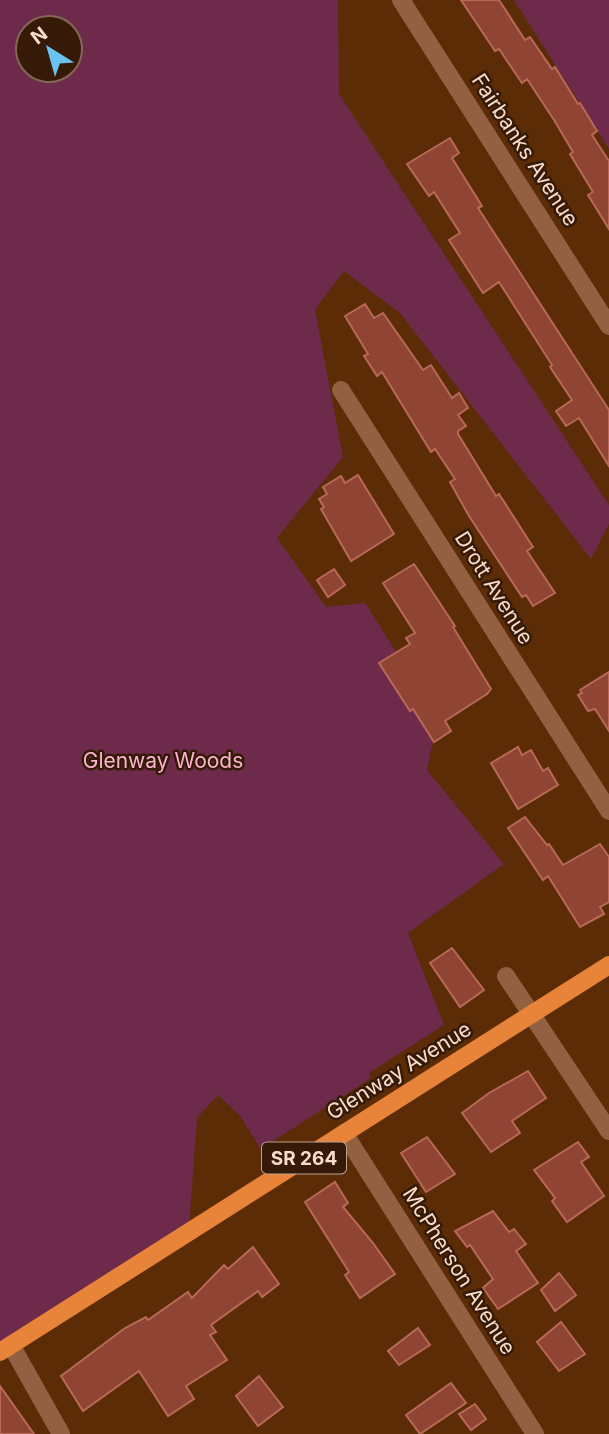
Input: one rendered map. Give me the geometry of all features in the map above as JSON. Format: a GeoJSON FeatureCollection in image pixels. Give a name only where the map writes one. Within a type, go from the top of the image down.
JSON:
{"type":"FeatureCollection","features":[{"type":"Feature","properties":{"kind":"main road","name":"Glenway Avenue"},"geometry":{"type":"LineString","coordinates":[[5,1348],[609,965]]}},
{"type":"Feature","properties":{"kind":"street","name":"Fairbanks Avenue"},"geometry":{"type":"LineString","coordinates":[[401,0],[609,326]]}},
{"type":"Feature","properties":{"kind":"street","name":"Drott Avenue"},"geometry":{"type":"LineString","coordinates":[[341,390],[609,811]]}},
{"type":"Feature","properties":{"kind":"street"},"geometry":{"type":"LineString","coordinates":[[506,976],[609,1132]]}},
{"type":"Feature","properties":{"kind":"street","name":"McPherson Avenue"},"geometry":{"type":"LineString","coordinates":[[344,1133],[535,1434]]}},
{"type":"Feature","properties":{"kind":"street"},"geometry":{"type":"LineString","coordinates":[[5,1348],[61,1434]]}},
{"type":"Feature","properties":{"kind":"green space","name":"Glenway Woods"},"geometry":{"type":"Polygon","coordinates":[[[0,0],[338,0],[339,94],[609,505],[609,524],[591,559],[400,313],[344,271],[315,310],[343,457],[277,538],[326,607],[365,603],[438,717],[427,770],[504,864],[408,933],[444,1025],[369,1073],[371,1078],[261,1149],[240,1116],[218,1095],[197,1118],[189,1229],[0,1346],[0,0]]]}},
{"type":"Feature","properties":{"kind":"green space"},"geometry":{"type":"Polygon","coordinates":[[[514,0],[609,0],[609,149],[514,0]]]}},
{"type":"Feature","properties":{"kind":"building"},"geometry":{"type":"Polygon","coordinates":[[[461,0],[499,0],[525,40],[530,37],[552,69],[555,67],[578,104],[580,103],[597,131],[592,135],[609,161],[609,229],[588,195],[593,192],[570,154],[573,152],[554,120],[527,79],[522,83],[499,49],[495,51],[461,0]]]}},
{"type":"Feature","properties":{"kind":"building"},"geometry":{"type":"Polygon","coordinates":[[[450,138],[459,153],[452,158],[482,206],[478,208],[609,410],[609,466],[579,418],[566,426],[556,411],[572,400],[550,367],[552,365],[499,282],[483,293],[449,240],[460,233],[434,192],[429,196],[407,164],[450,138]]]}},
{"type":"Feature","properties":{"kind":"building"},"geometry":{"type":"Polygon","coordinates":[[[365,304],[374,318],[383,313],[423,370],[431,365],[452,398],[459,393],[468,408],[458,415],[466,426],[458,431],[458,434],[496,496],[499,494],[533,547],[527,551],[555,593],[533,606],[526,595],[522,597],[469,516],[450,482],[455,479],[435,449],[431,452],[382,372],[377,376],[364,356],[368,354],[345,316],[365,304]]]}},
{"type":"Feature","properties":{"kind":"building"},"geometry":{"type":"Polygon","coordinates":[[[358,475],[394,534],[351,561],[321,509],[324,507],[319,499],[327,494],[323,487],[341,476],[345,483],[358,475]]]}},
{"type":"Feature","properties":{"kind":"building"},"geometry":{"type":"Polygon","coordinates":[[[414,564],[455,626],[453,627],[491,689],[445,721],[451,731],[434,742],[379,663],[410,644],[406,638],[415,633],[383,583],[414,564]]]}},
{"type":"Feature","properties":{"kind":"building"},"geometry":{"type":"Polygon","coordinates":[[[334,569],[345,585],[328,597],[317,580],[334,569]]]}},
{"type":"Feature","properties":{"kind":"building"},"geometry":{"type":"Polygon","coordinates":[[[609,672],[609,731],[595,709],[588,711],[578,695],[582,693],[580,690],[609,672]]]}},
{"type":"Feature","properties":{"kind":"building"},"geometry":{"type":"Polygon","coordinates":[[[518,747],[522,755],[531,750],[543,771],[548,768],[558,785],[518,809],[491,763],[518,747]]]}},
{"type":"Feature","properties":{"kind":"building"},"geometry":{"type":"Polygon","coordinates":[[[525,817],[563,865],[600,844],[609,857],[609,902],[600,907],[604,914],[580,927],[548,876],[543,880],[508,828],[525,817]]]}},
{"type":"Feature","properties":{"kind":"building"},"geometry":{"type":"Polygon","coordinates":[[[452,948],[484,990],[460,1007],[430,963],[452,948]]]}},
{"type":"Feature","properties":{"kind":"building"},"geometry":{"type":"Polygon","coordinates":[[[528,1071],[546,1098],[512,1121],[520,1133],[491,1152],[462,1113],[489,1093],[528,1071]]]}},
{"type":"Feature","properties":{"kind":"building"},"geometry":{"type":"Polygon","coordinates":[[[427,1137],[455,1174],[426,1192],[401,1153],[427,1137]]]}},
{"type":"Feature","properties":{"kind":"building"},"geometry":{"type":"Polygon","coordinates":[[[578,1142],[589,1157],[581,1162],[604,1196],[567,1222],[552,1201],[555,1198],[534,1170],[578,1142]]]}},
{"type":"Feature","properties":{"kind":"building"},"geometry":{"type":"Polygon","coordinates":[[[335,1182],[348,1203],[343,1207],[395,1274],[360,1298],[345,1275],[349,1272],[305,1202],[335,1182]]]}},
{"type":"Feature","properties":{"kind":"building"},"geometry":{"type":"Polygon","coordinates":[[[493,1211],[509,1232],[514,1229],[526,1244],[516,1251],[538,1283],[498,1309],[483,1288],[493,1279],[470,1245],[467,1247],[455,1231],[493,1211]]]}},
{"type":"Feature","properties":{"kind":"building"},"geometry":{"type":"Polygon","coordinates":[[[253,1247],[279,1284],[262,1297],[258,1291],[211,1325],[216,1332],[210,1335],[227,1360],[186,1386],[194,1399],[168,1416],[139,1371],[83,1411],[61,1376],[125,1328],[146,1317],[148,1320],[188,1292],[192,1298],[224,1265],[228,1269],[253,1247]]]}},
{"type":"Feature","properties":{"kind":"building"},"geometry":{"type":"Polygon","coordinates":[[[559,1273],[576,1295],[555,1311],[541,1290],[559,1273]]]}},
{"type":"Feature","properties":{"kind":"building"},"geometry":{"type":"Polygon","coordinates":[[[561,1322],[585,1354],[559,1371],[537,1342],[561,1322]]]}},
{"type":"Feature","properties":{"kind":"building"},"geometry":{"type":"Polygon","coordinates":[[[418,1328],[430,1345],[399,1365],[388,1351],[418,1328]]]}},
{"type":"Feature","properties":{"kind":"building"},"geometry":{"type":"Polygon","coordinates":[[[259,1376],[283,1407],[258,1426],[236,1396],[259,1376]]]}},
{"type":"Feature","properties":{"kind":"building"},"geometry":{"type":"Polygon","coordinates":[[[451,1383],[466,1403],[420,1434],[406,1415],[451,1383]]]}},
{"type":"Feature","properties":{"kind":"building"},"geometry":{"type":"Polygon","coordinates":[[[0,1386],[34,1434],[0,1434],[0,1386]]]}},
{"type":"Feature","properties":{"kind":"building"},"geometry":{"type":"Polygon","coordinates":[[[475,1404],[486,1419],[471,1430],[459,1414],[475,1404]]]}}]}
